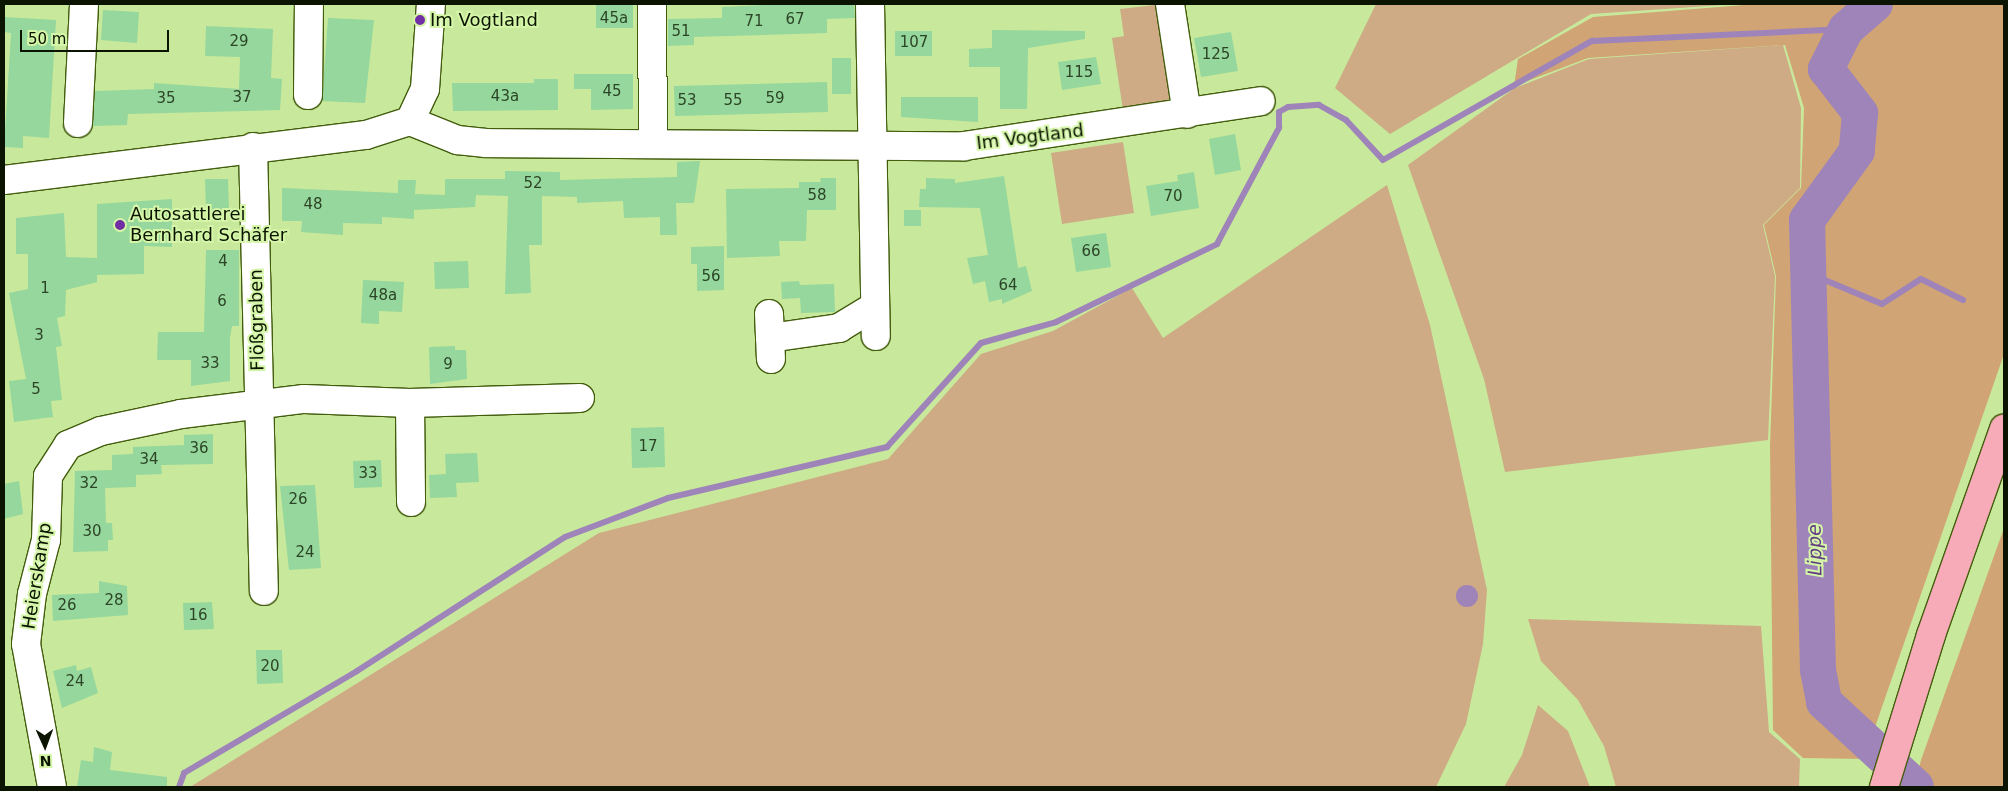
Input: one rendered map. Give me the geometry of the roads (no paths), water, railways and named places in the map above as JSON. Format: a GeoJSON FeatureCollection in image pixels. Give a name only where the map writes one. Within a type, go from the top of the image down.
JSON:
{"type":"FeatureCollection","features":[{"type":"Feature","properties":{"kind":"highway"},"geometry":{"type":"LineString","coordinates":[[1884,787],[1902,726],[2004,429]]}},
{"type":"Feature","properties":{"kind":"street"},"geometry":{"type":"LineString","coordinates":[[78,123],[84,4]]}},
{"type":"Feature","properties":{"kind":"street"},"geometry":{"type":"LineString","coordinates":[[308,95],[309,4]]}},
{"type":"Feature","properties":{"kind":"street"},"geometry":{"type":"LineString","coordinates":[[4,180],[253,146],[366,135],[410,121],[425,89],[431,4]]}},
{"type":"Feature","properties":{"kind":"street"},"geometry":{"type":"LineString","coordinates":[[652,4],[652,142]]}},
{"type":"Feature","properties":{"kind":"street"},"geometry":{"type":"LineString","coordinates":[[870,4],[876,336]]}},
{"type":"Feature","properties":{"kind":"street"},"geometry":{"type":"LineString","coordinates":[[1170,4],[1187,114]]}},
{"type":"Feature","properties":{"kind":"street","name":"Im Vogtland"},"geometry":{"type":"LineString","coordinates":[[410,121],[457,140],[486,143],[652,142],[964,146],[1187,114],[1260,101]]}},
{"type":"Feature","properties":{"kind":"street","name":"Flößgraben"},"geometry":{"type":"LineString","coordinates":[[253,146],[264,591]]}},
{"type":"Feature","properties":{"kind":"street"},"geometry":{"type":"LineString","coordinates":[[770,337],[839,328],[875,306]]}},
{"type":"Feature","properties":{"kind":"street"},"geometry":{"type":"LineString","coordinates":[[259,404],[304,399],[410,403],[580,398]]}},
{"type":"Feature","properties":{"kind":"street"},"geometry":{"type":"LineString","coordinates":[[410,403],[411,502]]}},
{"type":"Feature","properties":{"kind":"street","name":"Heierskamp"},"geometry":{"type":"LineString","coordinates":[[52,787],[26,644],[32,594],[46,540],[52,464],[68,445],[101,431],[259,404]]}},
{"type":"Feature","properties":{"kind":"waterway","name":"Lippe"},"geometry":{"type":"LineString","coordinates":[[1875,4],[1846,29],[1826,69],[1860,113],[1857,151],[1807,220],[1818,670],[1824,702],[1916,787]]}},
{"type":"Feature","properties":{"kind":"waterway"},"geometry":{"type":"LineString","coordinates":[[179,787],[184,773],[357,671],[565,537],[668,498],[887,447],[981,343],[1056,322],[1217,244],[1279,128],[1279,112],[1288,107],[1319,105],[1346,120],[1383,160],[1592,41],[1846,29]]}},
{"type":"Feature","properties":{"kind":"waterway","name":"Lippe"},"geometry":{"type":"LineString","coordinates":[[1808,273],[1882,304],[1921,279],[1963,300]]}},
{"type":"Feature","properties":{"kind":"place","name":"Im Vogtland"},"geometry":{"type":"Point","coordinates":[420,20]}},
{"type":"Feature","properties":{"kind":"place","name":"Autosattlerei Bernhard Schäfer"},"geometry":{"type":"Point","coordinates":[120,225]}}]}
